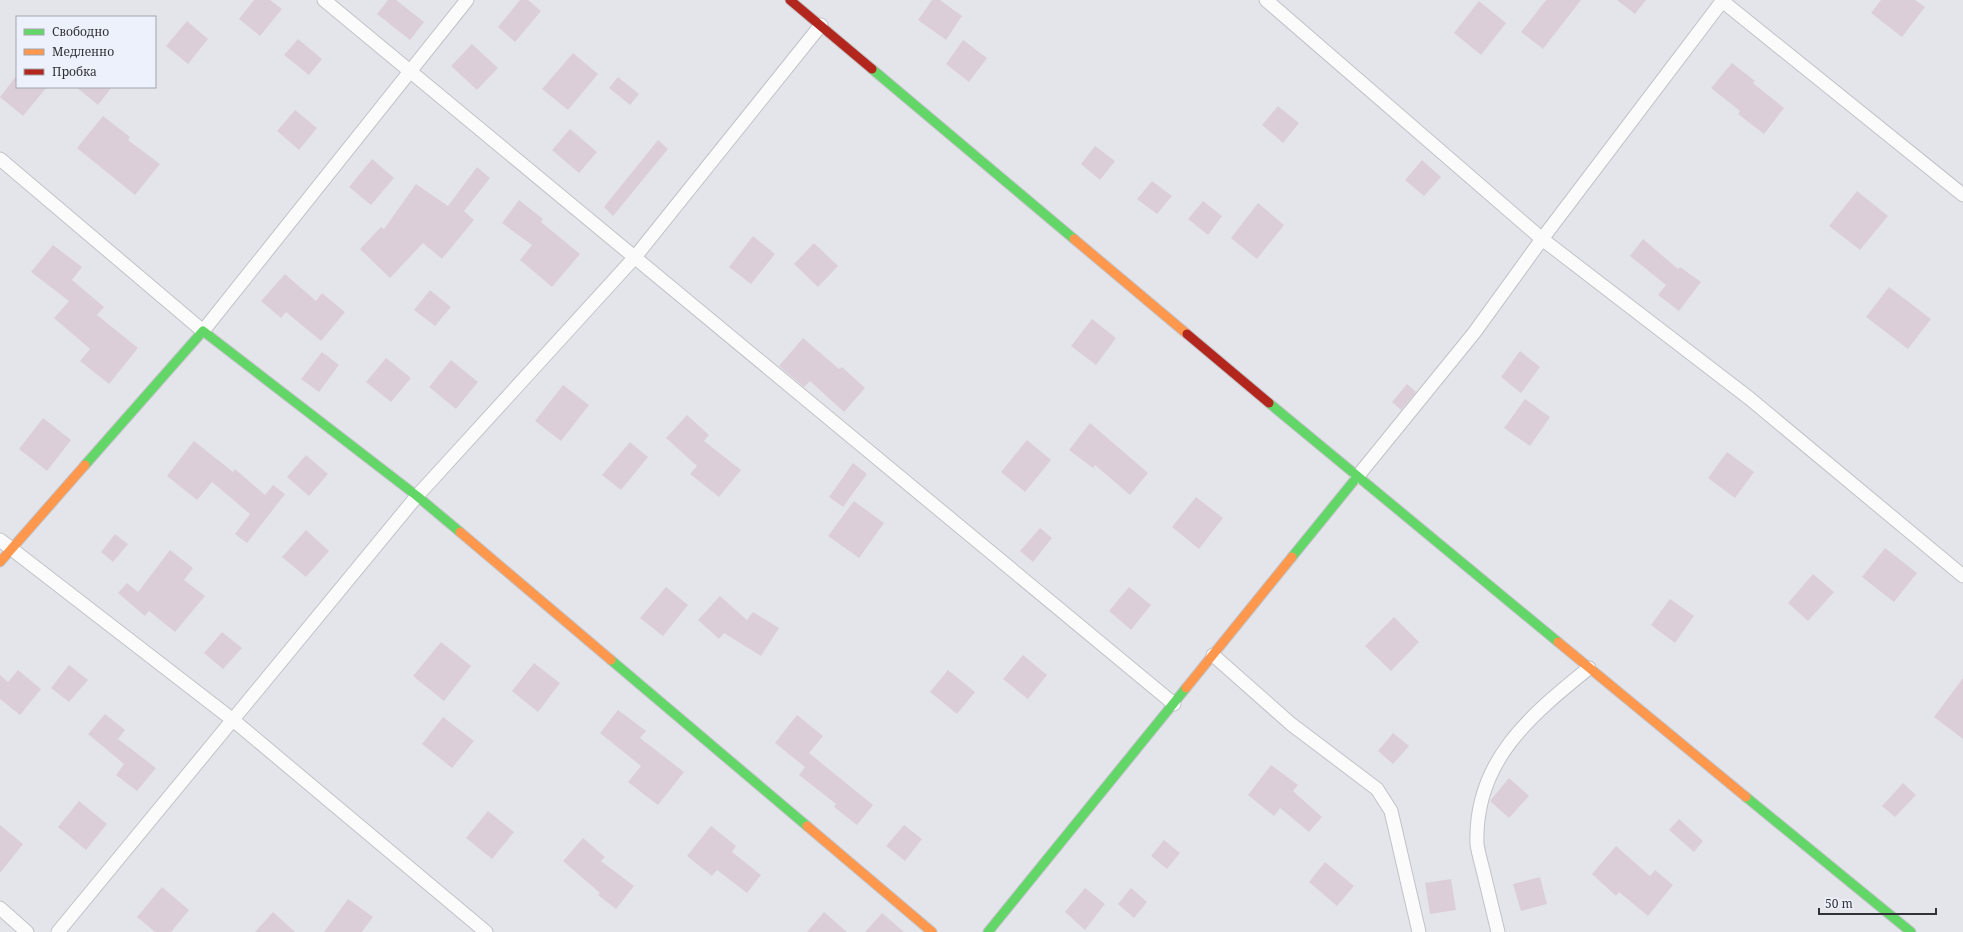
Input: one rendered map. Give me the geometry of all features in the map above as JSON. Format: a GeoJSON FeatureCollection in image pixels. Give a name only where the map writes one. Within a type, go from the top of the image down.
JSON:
{"type":"FeatureCollection","features":[{"type":"Feature","properties":{"kind":"street"},"geometry":{"type":"LineString","coordinates":[[324,0],[409,72],[635,257],[1174,704]]}},
{"type":"Feature","properties":{"kind":"street"},"geometry":{"type":"LineString","coordinates":[[0,562],[203,331],[467,0]]}},
{"type":"Feature","properties":{"kind":"street"},"geometry":{"type":"LineString","coordinates":[[790,0],[822,25],[1357,477],[1911,932]]}},
{"type":"Feature","properties":{"kind":"street"},"geometry":{"type":"LineString","coordinates":[[1266,0],[1542,239],[1749,398],[1963,576]]}},
{"type":"Feature","properties":{"kind":"street"},"geometry":{"type":"LineString","coordinates":[[988,932],[1474,333],[1542,239],[1722,0],[1963,195]]}},
{"type":"Feature","properties":{"kind":"street"},"geometry":{"type":"LineString","coordinates":[[58,932],[417,496],[635,257],[822,25]]}},
{"type":"Feature","properties":{"kind":"street"},"geometry":{"type":"LineString","coordinates":[[0,159],[203,331],[417,496],[932,932]]}},
{"type":"Feature","properties":{"kind":"street"},"geometry":{"type":"LineString","coordinates":[[0,540],[233,720],[486,932]]}},
{"type":"Feature","properties":{"kind":"street"},"geometry":{"type":"LineString","coordinates":[[1213,655],[1291,724],[1377,789],[1391,811],[1419,932]]}},
{"type":"Feature","properties":{"kind":"street"},"geometry":{"type":"LineString","coordinates":[[1498,932],[1477,845],[1479,810],[1489,774],[1515,736],[1550,700],[1589,668]]}},
{"type":"Feature","properties":{"kind":"street"},"geometry":{"type":"LineString","coordinates":[[0,908],[27,932]]}},
{"type":"Feature","properties":{"kind":"building"},"geometry":{"type":"Polygon","coordinates":[[[254,0],[270,0],[282,9],[260,36],[239,19],[254,0]]]}},
{"type":"Feature","properties":{"kind":"building"},"geometry":{"type":"Polygon","coordinates":[[[388,0],[396,0],[424,22],[410,40],[377,14],[388,0]]]}},
{"type":"Feature","properties":{"kind":"building"},"geometry":{"type":"Polygon","coordinates":[[[520,0],[528,0],[541,11],[515,42],[498,27],[520,0]]]}},
{"type":"Feature","properties":{"kind":"building"},"geometry":{"type":"Polygon","coordinates":[[[932,0],[940,0],[962,16],[946,40],[918,20],[932,0]]]}},
{"type":"Feature","properties":{"kind":"building"},"geometry":{"type":"Polygon","coordinates":[[[1546,0],[1581,0],[1543,49],[1521,32],[1546,0]]]}},
{"type":"Feature","properties":{"kind":"building"},"geometry":{"type":"Polygon","coordinates":[[[1617,0],[1646,0],[1635,14],[1617,0]]]}},
{"type":"Feature","properties":{"kind":"building"},"geometry":{"type":"Polygon","coordinates":[[[1881,0],[1915,0],[1925,7],[1902,37],[1871,13],[1881,0]]]}},
{"type":"Feature","properties":{"kind":"building"},"geometry":{"type":"Polygon","coordinates":[[[1479,1],[1506,23],[1481,55],[1454,33],[1479,1]]]}},
{"type":"Feature","properties":{"kind":"building"},"geometry":{"type":"Polygon","coordinates":[[[187,21],[208,39],[188,64],[166,46],[187,21]]]}},
{"type":"Feature","properties":{"kind":"building"},"geometry":{"type":"Polygon","coordinates":[[[298,39],[322,59],[309,75],[284,55],[298,39]]]}},
{"type":"Feature","properties":{"kind":"building"},"geometry":{"type":"Polygon","coordinates":[[[963,40],[987,58],[969,82],[946,64],[963,40]]]}},
{"type":"Feature","properties":{"kind":"building"},"geometry":{"type":"Polygon","coordinates":[[[472,44],[498,68],[477,90],[451,66],[472,44]]]}},
{"type":"Feature","properties":{"kind":"building"},"geometry":{"type":"Polygon","coordinates":[[[573,53],[598,74],[568,110],[542,89],[573,53]]]}},
{"type":"Feature","properties":{"kind":"building"},"geometry":{"type":"Polygon","coordinates":[[[1732,63],[1755,81],[1753,83],[1784,108],[1764,134],[1738,114],[1740,111],[1711,88],[1732,63]]]}},
{"type":"Feature","properties":{"kind":"building"},"geometry":{"type":"Polygon","coordinates":[[[16,76],[16,88],[46,88],[23,116],[0,97],[16,76]]]}},
{"type":"Feature","properties":{"kind":"building"},"geometry":{"type":"Polygon","coordinates":[[[618,77],[639,94],[630,105],[609,88],[618,77]]]}},
{"type":"Feature","properties":{"kind":"building"},"geometry":{"type":"Polygon","coordinates":[[[77,88],[111,88],[98,105],[77,88]]]}},
{"type":"Feature","properties":{"kind":"building"},"geometry":{"type":"Polygon","coordinates":[[[1278,106],[1299,123],[1283,143],[1262,125],[1278,106]]]}},
{"type":"Feature","properties":{"kind":"building"},"geometry":{"type":"Polygon","coordinates":[[[295,110],[317,128],[299,150],[277,131],[295,110]]]}},
{"type":"Feature","properties":{"kind":"building"},"geometry":{"type":"Polygon","coordinates":[[[103,116],[130,137],[128,140],[160,164],[135,195],[77,148],[103,116]]]}},
{"type":"Feature","properties":{"kind":"building"},"geometry":{"type":"Polygon","coordinates":[[[570,129],[597,152],[579,173],[552,150],[570,129]]]}},
{"type":"Feature","properties":{"kind":"building"},"geometry":{"type":"Polygon","coordinates":[[[658,140],[668,149],[613,216],[604,207],[658,140]]]}},
{"type":"Feature","properties":{"kind":"building"},"geometry":{"type":"Polygon","coordinates":[[[1095,146],[1115,161],[1100,180],[1081,164],[1095,146]]]}},
{"type":"Feature","properties":{"kind":"building"},"geometry":{"type":"Polygon","coordinates":[[[372,159],[394,178],[371,205],[349,187],[372,159]]]}},
{"type":"Feature","properties":{"kind":"building"},"geometry":{"type":"Polygon","coordinates":[[[1422,160],[1441,177],[1424,196],[1405,180],[1422,160]]]}},
{"type":"Feature","properties":{"kind":"building"},"geometry":{"type":"Polygon","coordinates":[[[477,167],[490,178],[464,211],[474,220],[442,259],[423,243],[390,278],[360,249],[381,227],[384,229],[416,184],[448,206],[477,167]]]}},
{"type":"Feature","properties":{"kind":"building"},"geometry":{"type":"Polygon","coordinates":[[[1152,181],[1172,196],[1157,214],[1137,199],[1152,181]]]}},
{"type":"Feature","properties":{"kind":"building"},"geometry":{"type":"Polygon","coordinates":[[[1857,191],[1888,216],[1860,250],[1829,226],[1857,191]]]}},
{"type":"Feature","properties":{"kind":"building"},"geometry":{"type":"Polygon","coordinates":[[[519,200],[543,219],[541,222],[580,254],[552,287],[520,260],[532,245],[502,223],[519,200]]]}},
{"type":"Feature","properties":{"kind":"building"},"geometry":{"type":"Polygon","coordinates":[[[1203,201],[1222,216],[1208,235],[1188,219],[1203,201]]]}},
{"type":"Feature","properties":{"kind":"building"},"geometry":{"type":"Polygon","coordinates":[[[1258,203],[1284,225],[1257,259],[1231,238],[1258,203]]]}},
{"type":"Feature","properties":{"kind":"building"},"geometry":{"type":"Polygon","coordinates":[[[753,236],[775,254],[751,284],[729,267],[753,236]]]}},
{"type":"Feature","properties":{"kind":"building"},"geometry":{"type":"Polygon","coordinates":[[[1643,239],[1678,269],[1680,267],[1701,282],[1679,311],[1658,295],[1666,285],[1630,256],[1643,239]]]}},
{"type":"Feature","properties":{"kind":"building"},"geometry":{"type":"Polygon","coordinates":[[[814,243],[838,266],[818,287],[794,264],[814,243]]]}},
{"type":"Feature","properties":{"kind":"building"},"geometry":{"type":"Polygon","coordinates":[[[53,245],[82,267],[72,280],[104,307],[97,315],[138,348],[109,384],[80,361],[90,349],[54,318],[69,301],[31,272],[53,245]]]}},
{"type":"Feature","properties":{"kind":"building"},"geometry":{"type":"Polygon","coordinates":[[[285,274],[316,301],[322,293],[345,312],[321,341],[286,312],[281,318],[261,301],[285,274]]]}},
{"type":"Feature","properties":{"kind":"building"},"geometry":{"type":"Polygon","coordinates":[[[1889,287],[1931,319],[1908,349],[1866,317],[1889,287]]]}},
{"type":"Feature","properties":{"kind":"building"},"geometry":{"type":"Polygon","coordinates":[[[430,290],[451,307],[435,326],[414,310],[430,290]]]}},
{"type":"Feature","properties":{"kind":"building"},"geometry":{"type":"Polygon","coordinates":[[[1092,319],[1116,338],[1096,365],[1071,346],[1092,319]]]}},
{"type":"Feature","properties":{"kind":"building"},"geometry":{"type":"Polygon","coordinates":[[[803,338],[839,369],[842,367],[865,388],[844,412],[810,381],[804,387],[779,366],[803,338]]]}},
{"type":"Feature","properties":{"kind":"building"},"geometry":{"type":"Polygon","coordinates":[[[1520,351],[1540,367],[1521,393],[1501,377],[1520,351]]]}},
{"type":"Feature","properties":{"kind":"building"},"geometry":{"type":"Polygon","coordinates":[[[322,352],[339,365],[319,392],[301,379],[322,352]]]}},
{"type":"Feature","properties":{"kind":"building"},"geometry":{"type":"Polygon","coordinates":[[[386,358],[411,378],[391,402],[366,382],[386,358]]]}},
{"type":"Feature","properties":{"kind":"building"},"geometry":{"type":"Polygon","coordinates":[[[451,360],[478,382],[456,409],[429,387],[451,360]]]}},
{"type":"Feature","properties":{"kind":"building"},"geometry":{"type":"Polygon","coordinates":[[[1407,384],[1416,392],[1401,410],[1392,402],[1407,384]]]}},
{"type":"Feature","properties":{"kind":"building"},"geometry":{"type":"Polygon","coordinates":[[[563,385],[589,405],[561,441],[535,421],[563,385]]]}},
{"type":"Feature","properties":{"kind":"building"},"geometry":{"type":"Polygon","coordinates":[[[1525,399],[1550,417],[1530,446],[1504,428],[1525,399]]]}},
{"type":"Feature","properties":{"kind":"building"},"geometry":{"type":"Polygon","coordinates":[[[687,415],[709,435],[704,441],[741,470],[719,497],[690,474],[697,466],[666,438],[687,415]]]}},
{"type":"Feature","properties":{"kind":"building"},"geometry":{"type":"Polygon","coordinates":[[[43,418],[71,440],[47,471],[19,449],[43,418]]]}},
{"type":"Feature","properties":{"kind":"building"},"geometry":{"type":"Polygon","coordinates":[[[1090,423],[1148,473],[1130,495],[1095,465],[1093,468],[1069,450],[1090,423]]]}},
{"type":"Feature","properties":{"kind":"building"},"geometry":{"type":"Polygon","coordinates":[[[1027,440],[1051,460],[1025,492],[1001,472],[1027,440]]]}},
{"type":"Feature","properties":{"kind":"building"},"geometry":{"type":"Polygon","coordinates":[[[194,441],[233,472],[235,469],[265,495],[273,485],[285,494],[247,543],[235,534],[250,514],[212,482],[197,500],[167,476],[194,441]]]}},
{"type":"Feature","properties":{"kind":"building"},"geometry":{"type":"Polygon","coordinates":[[[630,442],[648,457],[621,490],[602,475],[630,442]]]}},
{"type":"Feature","properties":{"kind":"building"},"geometry":{"type":"Polygon","coordinates":[[[1727,452],[1754,472],[1735,498],[1708,478],[1727,452]]]}},
{"type":"Feature","properties":{"kind":"building"},"geometry":{"type":"Polygon","coordinates":[[[306,455],[328,474],[309,496],[287,477],[306,455]]]}},
{"type":"Feature","properties":{"kind":"building"},"geometry":{"type":"Polygon","coordinates":[[[853,463],[867,474],[843,507],[829,497],[853,463]]]}},
{"type":"Feature","properties":{"kind":"building"},"geometry":{"type":"Polygon","coordinates":[[[1196,497],[1223,518],[1199,549],[1172,527],[1196,497]]]}},
{"type":"Feature","properties":{"kind":"building"},"geometry":{"type":"Polygon","coordinates":[[[854,501],[884,523],[859,558],[828,536],[854,501]]]}},
{"type":"Feature","properties":{"kind":"building"},"geometry":{"type":"Polygon","coordinates":[[[1040,528],[1052,538],[1033,562],[1020,551],[1040,528]]]}},
{"type":"Feature","properties":{"kind":"building"},"geometry":{"type":"Polygon","coordinates":[[[306,530],[329,551],[306,577],[282,557],[306,530]]]}},
{"type":"Feature","properties":{"kind":"building"},"geometry":{"type":"Polygon","coordinates":[[[115,534],[128,544],[113,562],[101,552],[115,534]]]}},
{"type":"Feature","properties":{"kind":"building"},"geometry":{"type":"Polygon","coordinates":[[[1885,548],[1917,573],[1894,602],[1862,577],[1885,548]]]}},
{"type":"Feature","properties":{"kind":"building"},"geometry":{"type":"Polygon","coordinates":[[[170,550],[193,568],[184,580],[205,596],[175,632],[149,611],[145,616],[118,593],[127,583],[138,592],[170,550]]]}},
{"type":"Feature","properties":{"kind":"building"},"geometry":{"type":"Polygon","coordinates":[[[1813,574],[1834,592],[1808,621],[1788,603],[1813,574]]]}},
{"type":"Feature","properties":{"kind":"building"},"geometry":{"type":"Polygon","coordinates":[[[666,587],[688,605],[663,636],[640,618],[666,587]]]}},
{"type":"Feature","properties":{"kind":"building"},"geometry":{"type":"Polygon","coordinates":[[[1129,587],[1151,605],[1131,630],[1109,611],[1129,587]]]}},
{"type":"Feature","properties":{"kind":"building"},"geometry":{"type":"Polygon","coordinates":[[[720,596],[747,620],[753,612],[779,628],[761,656],[724,633],[719,639],[698,620],[720,596]]]}},
{"type":"Feature","properties":{"kind":"building"},"geometry":{"type":"Polygon","coordinates":[[[1670,599],[1694,616],[1675,643],[1651,625],[1670,599]]]}},
{"type":"Feature","properties":{"kind":"building"},"geometry":{"type":"Polygon","coordinates":[[[1394,617],[1419,642],[1391,671],[1365,646],[1394,617]]]}},
{"type":"Feature","properties":{"kind":"building"},"geometry":{"type":"Polygon","coordinates":[[[222,632],[242,648],[223,669],[204,653],[222,632]]]}},
{"type":"Feature","properties":{"kind":"building"},"geometry":{"type":"Polygon","coordinates":[[[441,642],[471,666],[444,701],[413,676],[441,642]]]}},
{"type":"Feature","properties":{"kind":"building"},"geometry":{"type":"Polygon","coordinates":[[[1023,655],[1047,675],[1028,699],[1003,679],[1023,655]]]}},
{"type":"Feature","properties":{"kind":"building"},"geometry":{"type":"Polygon","coordinates":[[[534,663],[560,683],[538,712],[512,691],[534,663]]]}},
{"type":"Feature","properties":{"kind":"building"},"geometry":{"type":"Polygon","coordinates":[[[69,665],[88,680],[69,702],[51,688],[69,665]]]}},
{"type":"Feature","properties":{"kind":"building"},"geometry":{"type":"Polygon","coordinates":[[[18,670],[41,689],[20,715],[0,699],[0,675],[8,682],[18,670]]]}},
{"type":"Feature","properties":{"kind":"building"},"geometry":{"type":"Polygon","coordinates":[[[948,670],[975,692],[957,714],[930,692],[948,670]]]}},
{"type":"Feature","properties":{"kind":"building"},"geometry":{"type":"Polygon","coordinates":[[[1963,678],[1963,739],[1934,717],[1963,678]]]}},
{"type":"Feature","properties":{"kind":"building"},"geometry":{"type":"Polygon","coordinates":[[[618,710],[646,731],[640,738],[684,772],[658,805],[628,782],[641,766],[600,733],[618,710]]]}},
{"type":"Feature","properties":{"kind":"building"},"geometry":{"type":"Polygon","coordinates":[[[105,714],[125,730],[118,739],[156,768],[137,791],[116,775],[124,764],[88,734],[105,714]]]}},
{"type":"Feature","properties":{"kind":"building"},"geometry":{"type":"Polygon","coordinates":[[[797,715],[823,736],[809,753],[873,805],[857,825],[834,807],[836,804],[799,775],[805,767],[775,743],[797,715]]]}},
{"type":"Feature","properties":{"kind":"building"},"geometry":{"type":"Polygon","coordinates":[[[443,717],[474,741],[452,768],[422,744],[443,717]]]}},
{"type":"Feature","properties":{"kind":"building"},"geometry":{"type":"Polygon","coordinates":[[[1393,733],[1409,746],[1393,764],[1378,751],[1393,733]]]}},
{"type":"Feature","properties":{"kind":"building"},"geometry":{"type":"Polygon","coordinates":[[[1271,765],[1298,785],[1293,791],[1322,817],[1309,832],[1280,808],[1274,816],[1248,795],[1271,765]]]}},
{"type":"Feature","properties":{"kind":"building"},"geometry":{"type":"Polygon","coordinates":[[[1509,778],[1529,796],[1509,818],[1490,801],[1509,778]]]}},
{"type":"Feature","properties":{"kind":"building"},"geometry":{"type":"Polygon","coordinates":[[[1903,783],[1916,795],[1895,817],[1882,806],[1903,783]]]}},
{"type":"Feature","properties":{"kind":"building"},"geometry":{"type":"Polygon","coordinates":[[[79,801],[107,824],[86,850],[58,827],[79,801]]]}},
{"type":"Feature","properties":{"kind":"building"},"geometry":{"type":"Polygon","coordinates":[[[488,811],[514,832],[492,859],[466,838],[488,811]]]}},
{"type":"Feature","properties":{"kind":"building"},"geometry":{"type":"Polygon","coordinates":[[[1679,819],[1703,841],[1694,852],[1669,830],[1679,819]]]}},
{"type":"Feature","properties":{"kind":"building"},"geometry":{"type":"Polygon","coordinates":[[[0,825],[23,844],[0,873],[0,825]]]}},
{"type":"Feature","properties":{"kind":"building"},"geometry":{"type":"Polygon","coordinates":[[[904,825],[922,839],[905,861],[886,846],[904,825]]]}},
{"type":"Feature","properties":{"kind":"building"},"geometry":{"type":"Polygon","coordinates":[[[711,826],[736,846],[732,852],[761,875],[747,893],[717,870],[712,876],[687,856],[711,826]]]}},
{"type":"Feature","properties":{"kind":"building"},"geometry":{"type":"Polygon","coordinates":[[[583,838],[605,857],[601,861],[634,886],[616,909],[598,895],[600,893],[563,861],[583,838]]]}},
{"type":"Feature","properties":{"kind":"building"},"geometry":{"type":"Polygon","coordinates":[[[1164,840],[1180,853],[1167,869],[1151,856],[1164,840]]]}},
{"type":"Feature","properties":{"kind":"building"},"geometry":{"type":"Polygon","coordinates":[[[1616,846],[1650,876],[1655,870],[1673,885],[1648,916],[1619,892],[1616,896],[1592,874],[1616,846]]]}},
{"type":"Feature","properties":{"kind":"building"},"geometry":{"type":"Polygon","coordinates":[[[1325,862],[1354,886],[1337,906],[1309,882],[1325,862]]]}},
{"type":"Feature","properties":{"kind":"building"},"geometry":{"type":"Polygon","coordinates":[[[1540,877],[1547,904],[1521,911],[1513,884],[1540,877]]]}},
{"type":"Feature","properties":{"kind":"building"},"geometry":{"type":"Polygon","coordinates":[[[1451,879],[1456,910],[1430,914],[1425,883],[1451,879]]]}},
{"type":"Feature","properties":{"kind":"building"},"geometry":{"type":"Polygon","coordinates":[[[162,887],[189,910],[171,932],[155,932],[137,917],[162,887]]]}},
{"type":"Feature","properties":{"kind":"building"},"geometry":{"type":"Polygon","coordinates":[[[1085,888],[1105,904],[1085,930],[1065,912],[1085,888]]]}},
{"type":"Feature","properties":{"kind":"building"},"geometry":{"type":"Polygon","coordinates":[[[1131,888],[1147,902],[1134,918],[1118,904],[1131,888]]]}},
{"type":"Feature","properties":{"kind":"building"},"geometry":{"type":"Polygon","coordinates":[[[348,899],[373,917],[362,932],[324,932],[348,899]]]}},
{"type":"Feature","properties":{"kind":"building"},"geometry":{"type":"Polygon","coordinates":[[[273,912],[295,932],[255,932],[273,912]]]}},
{"type":"Feature","properties":{"kind":"building"},"geometry":{"type":"Polygon","coordinates":[[[824,912],[847,932],[807,932],[824,912]]]}},
{"type":"Feature","properties":{"kind":"building"},"geometry":{"type":"Polygon","coordinates":[[[882,913],[904,932],[865,932],[882,913]]]}},
{"type":"Feature","properties":{"kind":"traffic: fast"},"geometry":{"type":"LineString","coordinates":[[872,69],[1074,239]]}},
{"type":"Feature","properties":{"kind":"traffic: fast"},"geometry":{"type":"LineString","coordinates":[[85,465],[203,331],[417,496],[460,532]]}},
{"type":"Feature","properties":{"kind":"traffic: fast"},"geometry":{"type":"LineString","coordinates":[[1269,403],[1558,642]]}},
{"type":"Feature","properties":{"kind":"traffic: fast"},"geometry":{"type":"LineString","coordinates":[[1292,557],[1357,477]]}},
{"type":"Feature","properties":{"kind":"traffic: fast"},"geometry":{"type":"LineString","coordinates":[[611,660],[807,826]]}},
{"type":"Feature","properties":{"kind":"traffic: fast"},"geometry":{"type":"LineString","coordinates":[[988,932],[1186,688]]}},
{"type":"Feature","properties":{"kind":"traffic: fast"},"geometry":{"type":"LineString","coordinates":[[1746,797],[1911,932]]}},
{"type":"Feature","properties":{"kind":"traffic: slow"},"geometry":{"type":"LineString","coordinates":[[1074,239],[1187,334]]}},
{"type":"Feature","properties":{"kind":"traffic: slow"},"geometry":{"type":"LineString","coordinates":[[0,562],[85,465]]}},
{"type":"Feature","properties":{"kind":"traffic: slow"},"geometry":{"type":"LineString","coordinates":[[460,532],[611,660]]}},
{"type":"Feature","properties":{"kind":"traffic: slow"},"geometry":{"type":"LineString","coordinates":[[1186,688],[1292,557]]}},
{"type":"Feature","properties":{"kind":"traffic: slow"},"geometry":{"type":"LineString","coordinates":[[1558,642],[1746,797]]}},
{"type":"Feature","properties":{"kind":"traffic: slow"},"geometry":{"type":"LineString","coordinates":[[807,826],[932,932]]}},
{"type":"Feature","properties":{"kind":"traffic: jam"},"geometry":{"type":"LineString","coordinates":[[790,0],[872,69]]}},
{"type":"Feature","properties":{"kind":"traffic: jam"},"geometry":{"type":"LineString","coordinates":[[1187,334],[1269,403]]}}]}
